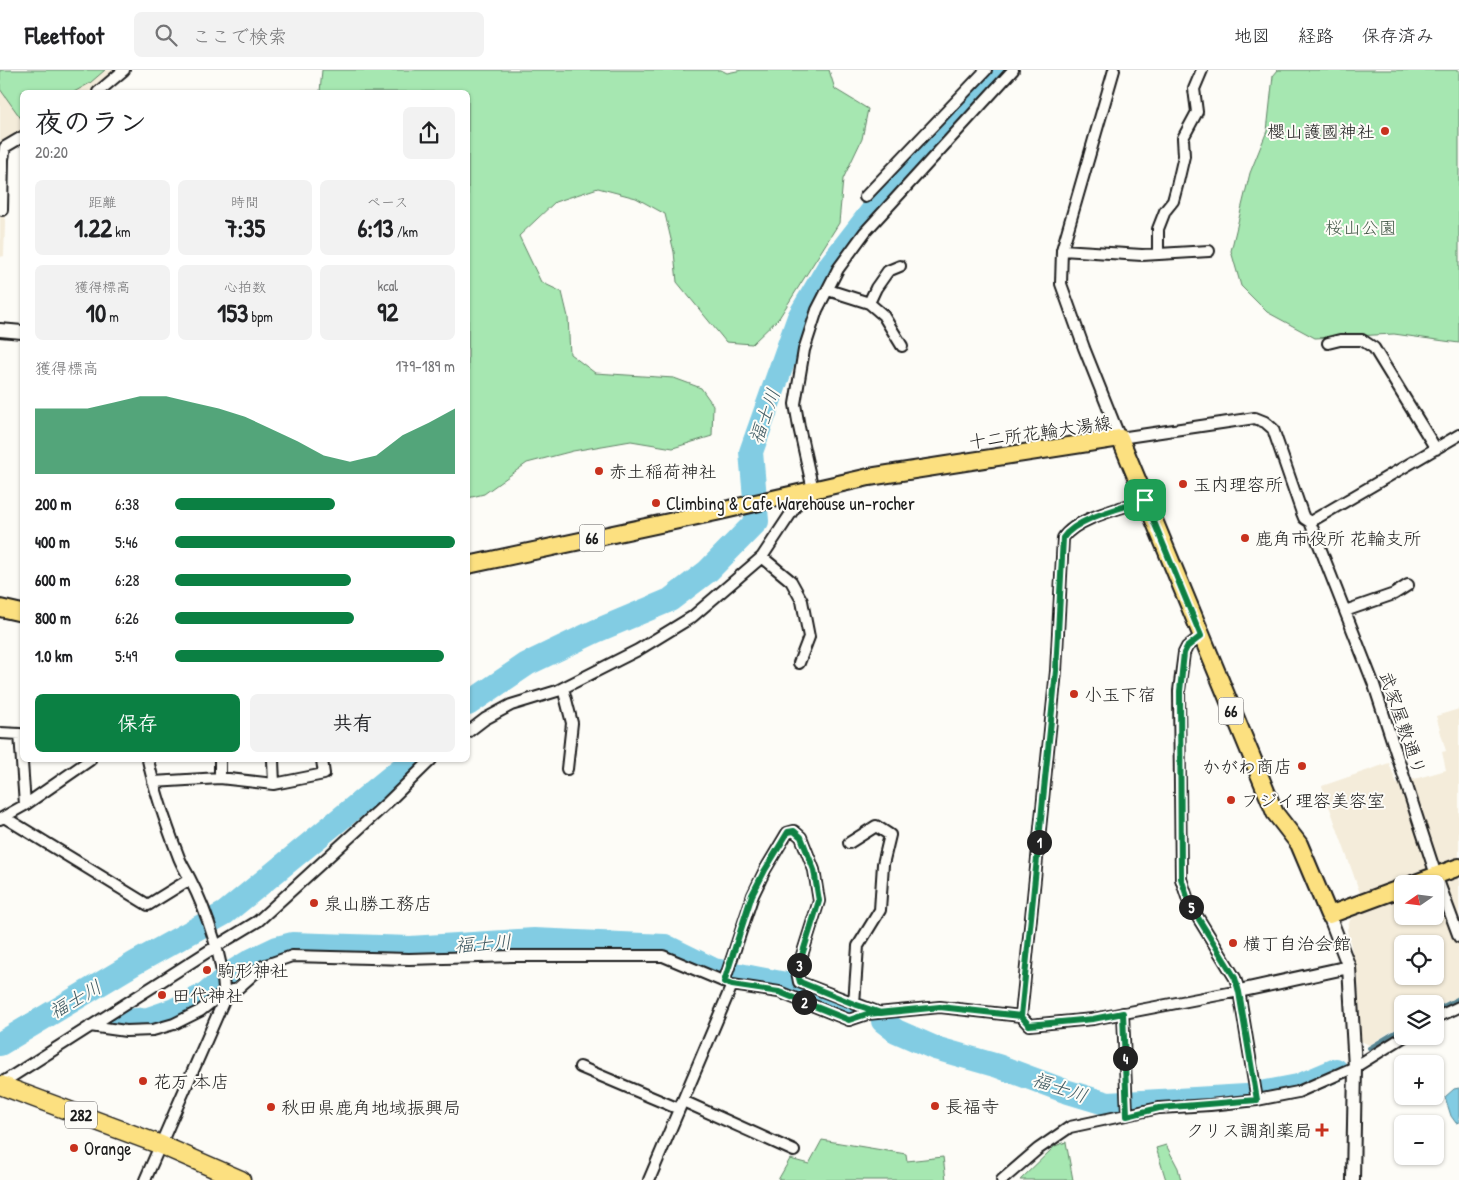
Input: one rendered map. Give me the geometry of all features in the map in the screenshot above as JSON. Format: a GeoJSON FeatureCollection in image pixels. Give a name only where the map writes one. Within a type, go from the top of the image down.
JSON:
{"type":"FeatureCollection","features":[{"type":"Feature","properties":{"kind":"highway","name":"282"},"geometry":{"type":"LineString","coordinates":[[0,1084],[161,1145],[241,1180]]}},
{"type":"Feature","properties":{"kind":"main road","name":"十二所花輪大湯線"},"geometry":{"type":"LineString","coordinates":[[470,564],[716,512],[869,477],[1120,438],[1274,813],[1299,844],[1329,915]]}},
{"type":"Feature","properties":{"kind":"main road"},"geometry":{"type":"LineString","coordinates":[[0,608],[20,613]]}},
{"type":"Feature","properties":{"kind":"main road"},"geometry":{"type":"LineString","coordinates":[[1436,875],[1459,867]]}},
{"type":"Feature","properties":{"kind":"main road"},"geometry":{"type":"LineString","coordinates":[[1329,915],[1394,891]]}},
{"type":"Feature","properties":{"kind":"street"},"geometry":{"type":"LineString","coordinates":[[100,90],[124,70]]}},
{"type":"Feature","properties":{"kind":"street"},"geometry":{"type":"LineString","coordinates":[[865,197],[986,70]]}},
{"type":"Feature","properties":{"kind":"street"},"geometry":{"type":"LineString","coordinates":[[470,730],[485,719],[512,705],[564,688],[638,650],[692,617],[762,557],[809,491],[795,404],[804,350],[817,310],[838,269],[865,232],[1013,70]]}},
{"type":"Feature","properties":{"kind":"street"},"geometry":{"type":"LineString","coordinates":[[1114,70],[1062,250],[1061,284],[1120,438]]}},
{"type":"Feature","properties":{"kind":"street"},"geometry":{"type":"LineString","coordinates":[[1158,254],[1158,229],[1165,211],[1173,201],[1184,156],[1183,138],[1197,112],[1194,89],[1202,70]]}},
{"type":"Feature","properties":{"kind":"street"},"geometry":{"type":"LineString","coordinates":[[2,210],[5,147],[20,138]]}},
{"type":"Feature","properties":{"kind":"street"},"geometry":{"type":"LineString","coordinates":[[1062,250],[1142,255],[1209,251]]}},
{"type":"Feature","properties":{"kind":"street"},"geometry":{"type":"LineString","coordinates":[[869,303],[876,288],[888,271],[900,266]]}},
{"type":"Feature","properties":{"kind":"street"},"geometry":{"type":"LineString","coordinates":[[828,290],[869,303],[883,315],[902,346]]}},
{"type":"Feature","properties":{"kind":"street"},"geometry":{"type":"LineString","coordinates":[[0,330],[20,332]]}},
{"type":"Feature","properties":{"kind":"street"},"geometry":{"type":"LineString","coordinates":[[1328,343],[1340,340],[1362,340],[1374,348],[1436,449]]}},
{"type":"Feature","properties":{"kind":"street","name":"武家屋敷通り"},"geometry":{"type":"LineString","coordinates":[[1120,438],[1255,418],[1265,422],[1273,429],[1302,513],[1304,518],[1310,522],[1390,730],[1436,875]]}},
{"type":"Feature","properties":{"kind":"street"},"geometry":{"type":"LineString","coordinates":[[1310,522],[1459,435]]}},
{"type":"Feature","properties":{"kind":"street"},"geometry":{"type":"LineString","coordinates":[[1021,1016],[1056,671],[1063,538],[1068,531],[1078,524],[1145,500]]}},
{"type":"Feature","properties":{"kind":"street"},"geometry":{"type":"LineString","coordinates":[[762,557],[791,581],[802,602],[809,637],[799,663]]}},
{"type":"Feature","properties":{"kind":"street"},"geometry":{"type":"LineString","coordinates":[[1345,611],[1394,594],[1408,585]]}},
{"type":"Feature","properties":{"kind":"street"},"geometry":{"type":"LineString","coordinates":[[1201,636],[1187,647],[1181,668],[1181,878],[1189,903],[1235,978],[1257,1100]]}},
{"type":"Feature","properties":{"kind":"street"},"geometry":{"type":"LineString","coordinates":[[564,688],[572,723],[567,769]]}},
{"type":"Feature","properties":{"kind":"street"},"geometry":{"type":"LineString","coordinates":[[0,733],[20,734]]}},
{"type":"Feature","properties":{"kind":"street"},"geometry":{"type":"LineString","coordinates":[[22,762],[25,805]]}},
{"type":"Feature","properties":{"kind":"street"},"geometry":{"type":"LineString","coordinates":[[87,762],[25,805],[2,818],[148,905],[190,879]]}},
{"type":"Feature","properties":{"kind":"street"},"geometry":{"type":"LineString","coordinates":[[145,1180],[224,1000],[222,973],[214,942],[196,892],[178,857],[153,782],[148,762]]}},
{"type":"Feature","properties":{"kind":"street"},"geometry":{"type":"LineString","coordinates":[[220,762],[220,778]]}},
{"type":"Feature","properties":{"kind":"street"},"geometry":{"type":"LineString","coordinates":[[273,762],[274,784]]}},
{"type":"Feature","properties":{"kind":"street"},"geometry":{"type":"LineString","coordinates":[[153,782],[220,778],[274,784],[324,774],[322,762]]}},
{"type":"Feature","properties":{"kind":"street"},"geometry":{"type":"LineString","coordinates":[[0,1084],[214,942],[258,922],[430,762]]}},
{"type":"Feature","properties":{"kind":"street"},"geometry":{"type":"LineString","coordinates":[[849,843],[876,826],[890,835],[883,864],[880,910],[858,946],[854,1004]]}},
{"type":"Feature","properties":{"kind":"street"},"geometry":{"type":"LineString","coordinates":[[650,1180],[728,983],[728,965],[752,895],[788,832],[794,831],[801,837],[814,870],[819,901],[797,971],[800,982],[881,1013]]}},
{"type":"Feature","properties":{"kind":"street","name":"武家屋敷通り"},"geometry":{"type":"LineString","coordinates":[[1444,897],[1459,937]]}},
{"type":"Feature","properties":{"kind":"street"},"geometry":{"type":"LineString","coordinates":[[1329,915],[1349,967],[1355,1067],[1353,1180]]}},
{"type":"Feature","properties":{"kind":"street"},"geometry":{"type":"LineString","coordinates":[[90,1026],[126,1031],[153,1030],[174,1024],[200,1011],[224,989],[237,988],[263,966],[292,956],[409,959],[514,956],[663,956],[728,983],[779,992],[849,1020],[867,1014],[940,1007],[1021,1016],[1029,1025],[1093,1019],[1239,992],[1349,967]]}},
{"type":"Feature","properties":{"kind":"street"},"geometry":{"type":"LineString","coordinates":[[1444,1014],[1459,1007]]}},
{"type":"Feature","properties":{"kind":"street"},"geometry":{"type":"LineString","coordinates":[[1123,1013],[1127,1115]]}},
{"type":"Feature","properties":{"kind":"street"},"geometry":{"type":"LineString","coordinates":[[1002,1180],[1038,1149],[1070,1127],[1159,1108],[1257,1100],[1298,1092],[1355,1067],[1394,1043]]}},
{"type":"Feature","properties":{"kind":"street"},"geometry":{"type":"LineString","coordinates":[[580,1067],[681,1105],[794,1151]]}},
{"type":"Feature","properties":{"kind":"shaded area"},"geometry":{"type":"Polygon","coordinates":[[[0,70],[116,70],[91,90],[20,90],[20,132],[1,144],[7,163],[4,256],[0,257],[0,70]]]}},
{"type":"Feature","properties":{"kind":"shaded area"},"geometry":{"type":"Polygon","coordinates":[[[1459,709],[1459,860],[1418,875],[1394,875],[1394,884],[1361,896],[1322,786],[1389,763],[1397,784],[1446,770],[1442,752],[1446,751],[1436,716],[1459,709]]]}},
{"type":"Feature","properties":{"kind":"shaded area"},"geometry":{"type":"Polygon","coordinates":[[[1459,872],[1459,996],[1444,1003],[1444,995],[1394,995],[1394,1030],[1369,1045],[1361,1041],[1358,977],[1347,930],[1350,920],[1358,910],[1394,896],[1394,925],[1444,925],[1444,880],[1459,872]]]}},
{"type":"Feature","properties":{"kind":"green space"},"geometry":{"type":"Polygon","coordinates":[[[0,70],[105,70],[90,83],[78,90],[20,90],[20,117],[0,89],[0,70]]]}},
{"type":"Feature","properties":{"kind":"green space"},"geometry":{"type":"Polygon","coordinates":[[[322,70],[721,70],[727,73],[742,70],[829,70],[835,89],[868,109],[862,139],[843,179],[839,223],[779,318],[752,344],[726,342],[677,282],[674,252],[665,214],[636,198],[598,188],[555,202],[519,236],[541,282],[562,292],[568,317],[570,354],[595,373],[674,378],[701,388],[713,405],[712,436],[673,448],[631,441],[573,451],[527,463],[484,494],[470,498],[470,90],[320,90],[322,70]]]}},
{"type":"Feature","properties":{"kind":"green space","name":"桜山公園"},"geometry":{"type":"Polygon","coordinates":[[[1278,70],[1459,70],[1459,343],[1394,334],[1315,338],[1267,312],[1241,286],[1231,251],[1250,173],[1267,131],[1273,76],[1278,70]]]}},
{"type":"Feature","properties":{"kind":"green space"},"geometry":{"type":"Polygon","coordinates":[[[822,1140],[906,1154],[907,1161],[943,1157],[946,1180],[778,1180],[790,1159],[809,1164],[822,1140]]]}},
{"type":"Feature","properties":{"kind":"green space"},"geometry":{"type":"Polygon","coordinates":[[[1066,1142],[1073,1180],[1020,1180],[1055,1146],[1066,1142]]]}},
{"type":"Feature","properties":{"kind":"green space"},"geometry":{"type":"Polygon","coordinates":[[[1166,1145],[1178,1168],[1181,1180],[1166,1180],[1156,1148],[1166,1145]]]}},
{"type":"Feature","properties":{"kind":"water"},"geometry":{"type":"Polygon","coordinates":[[[1459,1088],[1459,1122],[1456,1123],[1451,1116],[1445,1097],[1454,1089],[1459,1088]]]}},
{"type":"Feature","properties":{"kind":"waterway","name":"福士川"},"geometry":{"type":"LineString","coordinates":[[470,703],[527,664],[596,631],[670,600],[708,571],[757,521],[751,452],[799,317],[828,268],[900,175],[999,70]]}},
{"type":"Feature","properties":{"kind":"waterway","name":"福士川"},"geometry":{"type":"LineString","coordinates":[[0,1044],[135,963],[225,913],[410,762]]}},
{"type":"Feature","properties":{"kind":"waterway","name":"福士川"},"geometry":{"type":"LineString","coordinates":[[116,1022],[148,1019],[174,1010],[206,994],[234,971],[252,960],[277,948],[292,944],[410,948],[534,940],[665,946],[714,970],[786,984],[858,1010]]}},
{"type":"Feature","properties":{"kind":"waterway"},"geometry":{"type":"LineString","coordinates":[[1444,1006],[1459,998]]}},
{"type":"Feature","properties":{"kind":"waterway","name":"福士川"},"geometry":{"type":"LineString","coordinates":[[883,1021],[896,1031],[935,1048],[998,1066],[1065,1091],[1108,1104],[1246,1096]]}},
{"type":"Feature","properties":{"kind":"waterway"},"geometry":{"type":"LineString","coordinates":[[1369,1048],[1394,1033]]}},
{"type":"Feature","properties":{"kind":"waterway","name":"福士川"},"geometry":{"type":"LineString","coordinates":[[1261,1093],[1298,1086],[1336,1070]]}},
{"type":"Feature","properties":{"kind":"place","name":"櫻山護國神社"},"geometry":{"type":"Point","coordinates":[1385,131]}},
{"type":"Feature","properties":{"kind":"place","name":"赤土稲荷神社"},"geometry":{"type":"Point","coordinates":[599,471]}},
{"type":"Feature","properties":{"kind":"place","name":"玉内理容所"},"geometry":{"type":"Point","coordinates":[1183,484]}},
{"type":"Feature","properties":{"kind":"place","name":"Climbing & Cafe Warehouse un-rocher"},"geometry":{"type":"Point","coordinates":[656,503]}},
{"type":"Feature","properties":{"kind":"place","name":"鹿角市役所 花輪支所"},"geometry":{"type":"Point","coordinates":[1245,538]}},
{"type":"Feature","properties":{"kind":"place","name":"小玉下宿"},"geometry":{"type":"Point","coordinates":[1074,694]}},
{"type":"Feature","properties":{"kind":"place","name":"かがわ商店"},"geometry":{"type":"Point","coordinates":[1302,766]}},
{"type":"Feature","properties":{"kind":"place","name":"フジイ理容美容室"},"geometry":{"type":"Point","coordinates":[1231,800]}},
{"type":"Feature","properties":{"kind":"place","name":"泉山勝工務店"},"geometry":{"type":"Point","coordinates":[314,903]}},
{"type":"Feature","properties":{"kind":"place","name":"横丁自治会館"},"geometry":{"type":"Point","coordinates":[1233,943]}},
{"type":"Feature","properties":{"kind":"place","name":"駒形神社"},"geometry":{"type":"Point","coordinates":[207,970]}},
{"type":"Feature","properties":{"kind":"place","name":"田代神社"},"geometry":{"type":"Point","coordinates":[162,995]}},
{"type":"Feature","properties":{"kind":"place","name":"花万 本店"},"geometry":{"type":"Point","coordinates":[143,1081]}},
{"type":"Feature","properties":{"kind":"place","name":"長福寺"},"geometry":{"type":"Point","coordinates":[935,1106]}},
{"type":"Feature","properties":{"kind":"place","name":"秋田県鹿角地域振興局"},"geometry":{"type":"Point","coordinates":[271,1107]}},
{"type":"Feature","properties":{"kind":"place","name":"クリス調剤薬局"},"geometry":{"type":"Point","coordinates":[1322,1130]}},
{"type":"Feature","properties":{"kind":"place","name":"Orange"},"geometry":{"type":"Point","coordinates":[74,1148]}},
{"type":"Feature","properties":{"kind":"route"},"geometry":{"type":"LineString","coordinates":[[1145,500],[1078,524],[1068,531],[1063,538],[1056,671],[1021,1016],[940,1007],[881,1013],[867,1014],[849,1020],[779,992],[732,985],[724,982],[752,895],[788,832],[794,831],[801,837],[814,870],[819,901],[797,971],[800,982],[881,1013],[940,1007],[981,1012],[1021,1016],[1029,1025],[1093,1019],[1123,1013],[1127,1116],[1159,1108],[1257,1100],[1235,978],[1189,903],[1181,878],[1180,691],[1182,661],[1187,647],[1201,636],[1145,500]]}}]}
